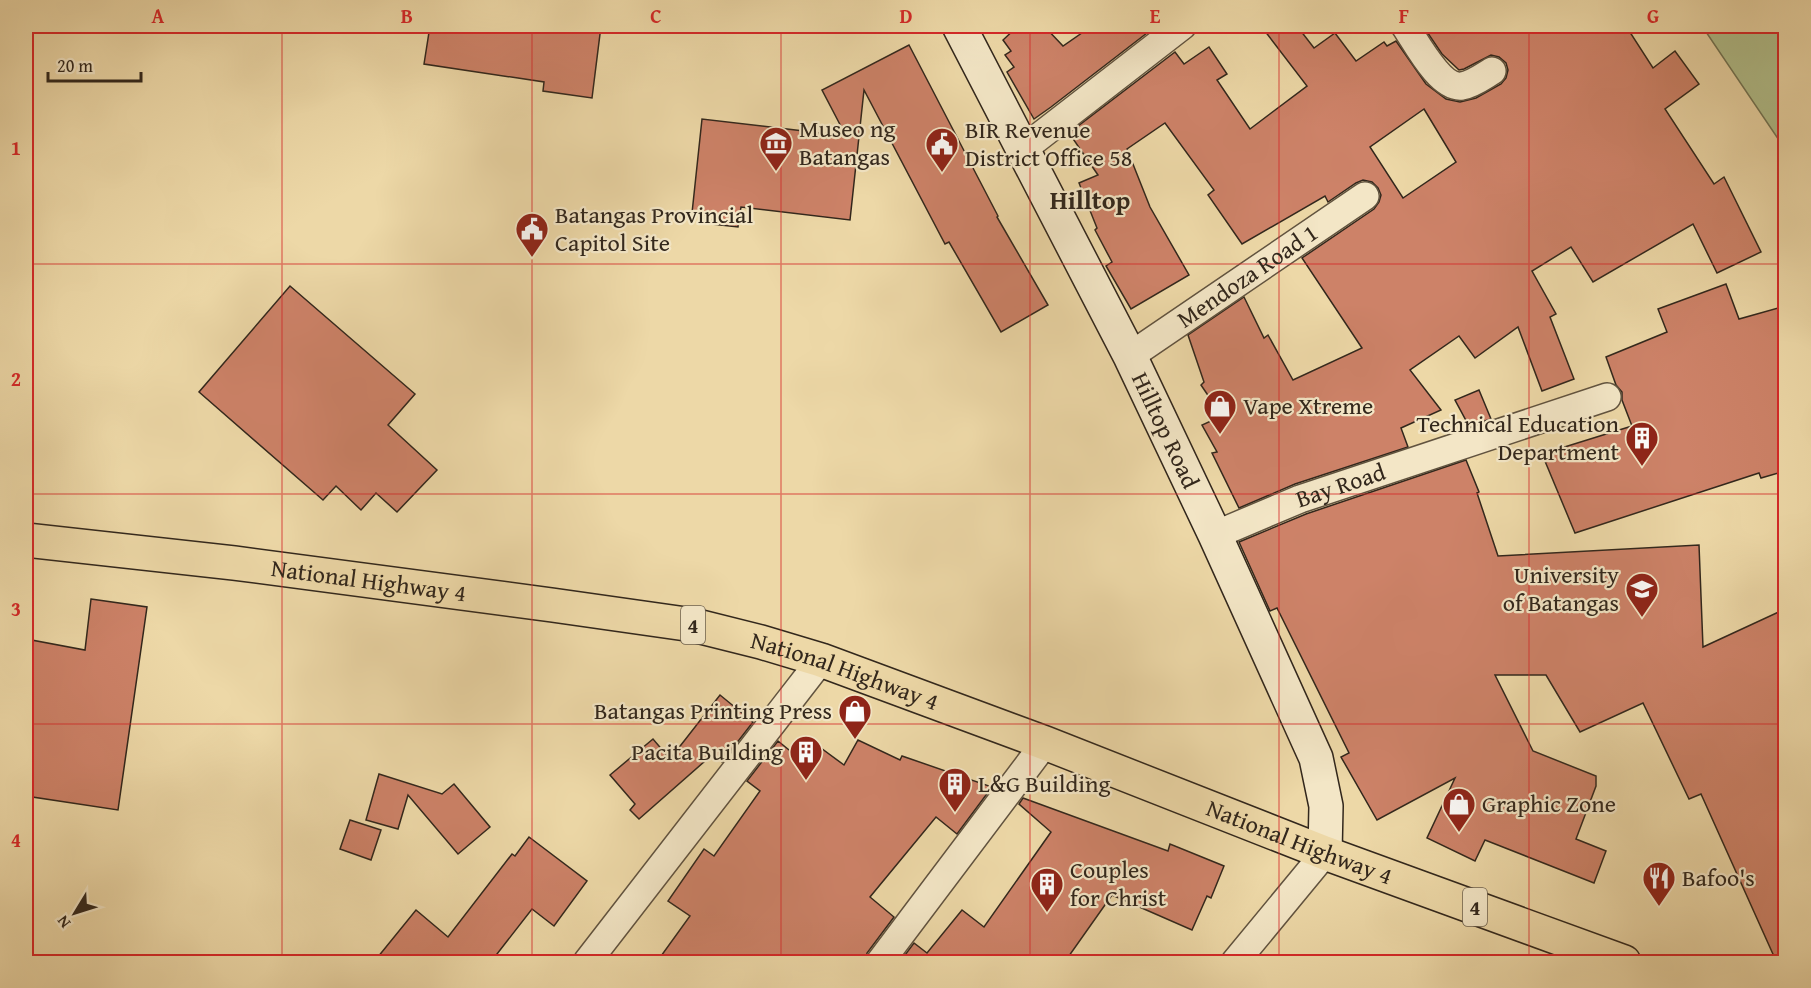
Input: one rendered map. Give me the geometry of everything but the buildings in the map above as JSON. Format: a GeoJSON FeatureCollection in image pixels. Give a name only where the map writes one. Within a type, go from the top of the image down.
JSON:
{"type":"FeatureCollection","features":[{"type":"Feature","properties":{"kind":"main road","name":"National Highway 4"},"geometry":{"type":"LineString","coordinates":[[26,540],[234,562],[693,625],[761,642],[821,660],[1045,743],[1325,853],[1624,963]]}},
{"type":"Feature","properties":{"kind":"street","name":"Hilltop Road"},"geometry":{"type":"LineString","coordinates":[[961,26],[1022,150],[1130,356],[1316,758],[1326,806],[1325,853]]}},
{"type":"Feature","properties":{"kind":"street"},"geometry":{"type":"LineString","coordinates":[[1022,150],[1182,26]]}},
{"type":"Feature","properties":{"kind":"street"},"geometry":{"type":"LineString","coordinates":[[1405,26],[1442,80],[1459,87],[1472,84],[1492,71]]}},
{"type":"Feature","properties":{"kind":"street","name":"Mendoza Road 1"},"geometry":{"type":"LineString","coordinates":[[1130,356],[1365,196]]}},
{"type":"Feature","properties":{"kind":"street","name":"Bay Road"},"geometry":{"type":"LineString","coordinates":[[1215,536],[1300,499],[1607,397]]}},
{"type":"Feature","properties":{"kind":"street"},"geometry":{"type":"LineString","coordinates":[[587,963],[821,660]]}},
{"type":"Feature","properties":{"kind":"street"},"geometry":{"type":"LineString","coordinates":[[880,963],[1045,743]]}},
{"type":"Feature","properties":{"kind":"street"},"geometry":{"type":"LineString","coordinates":[[1235,963],[1325,853]]}},
{"type":"Feature","properties":{"kind":"green space"},"geometry":{"type":"Polygon","coordinates":[[[1702,26],[1785,26],[1785,149],[1702,26]]]}},
{"type":"Feature","properties":{"kind":"place","name":"Museo ng Batangas"},"geometry":{"type":"Point","coordinates":[776,172]}},
{"type":"Feature","properties":{"kind":"place","name":"BIR Revenue District Office 58"},"geometry":{"type":"Point","coordinates":[942,173]}},
{"type":"Feature","properties":{"kind":"place","name":"Batangas Provincial Capitol Site"},"geometry":{"type":"Point","coordinates":[532,258]}},
{"type":"Feature","properties":{"kind":"place","name":"Vape Xtreme"},"geometry":{"type":"Point","coordinates":[1220,435]}},
{"type":"Feature","properties":{"kind":"place","name":"Technical Education Department"},"geometry":{"type":"Point","coordinates":[1642,467]}},
{"type":"Feature","properties":{"kind":"place","name":"University of Batangas"},"geometry":{"type":"Point","coordinates":[1642,618]}},
{"type":"Feature","properties":{"kind":"place","name":"Batangas Printing Press"},"geometry":{"type":"Point","coordinates":[855,740]}},
{"type":"Feature","properties":{"kind":"place","name":"Pacita Building"},"geometry":{"type":"Point","coordinates":[806,781]}},
{"type":"Feature","properties":{"kind":"place","name":"L&G Building"},"geometry":{"type":"Point","coordinates":[955,813]}},
{"type":"Feature","properties":{"kind":"place","name":"Graphic Zone"},"geometry":{"type":"Point","coordinates":[1459,833]}},
{"type":"Feature","properties":{"kind":"place","name":"Bafoo's"},"geometry":{"type":"Point","coordinates":[1659,907]}},
{"type":"Feature","properties":{"kind":"place","name":"Couples for Christ"},"geometry":{"type":"Point","coordinates":[1047,913]}},
{"type":"Feature","properties":{"kind":"district","name":"Hilltop"},"geometry":{"type":"Point","coordinates":[1090,200]}}]}
